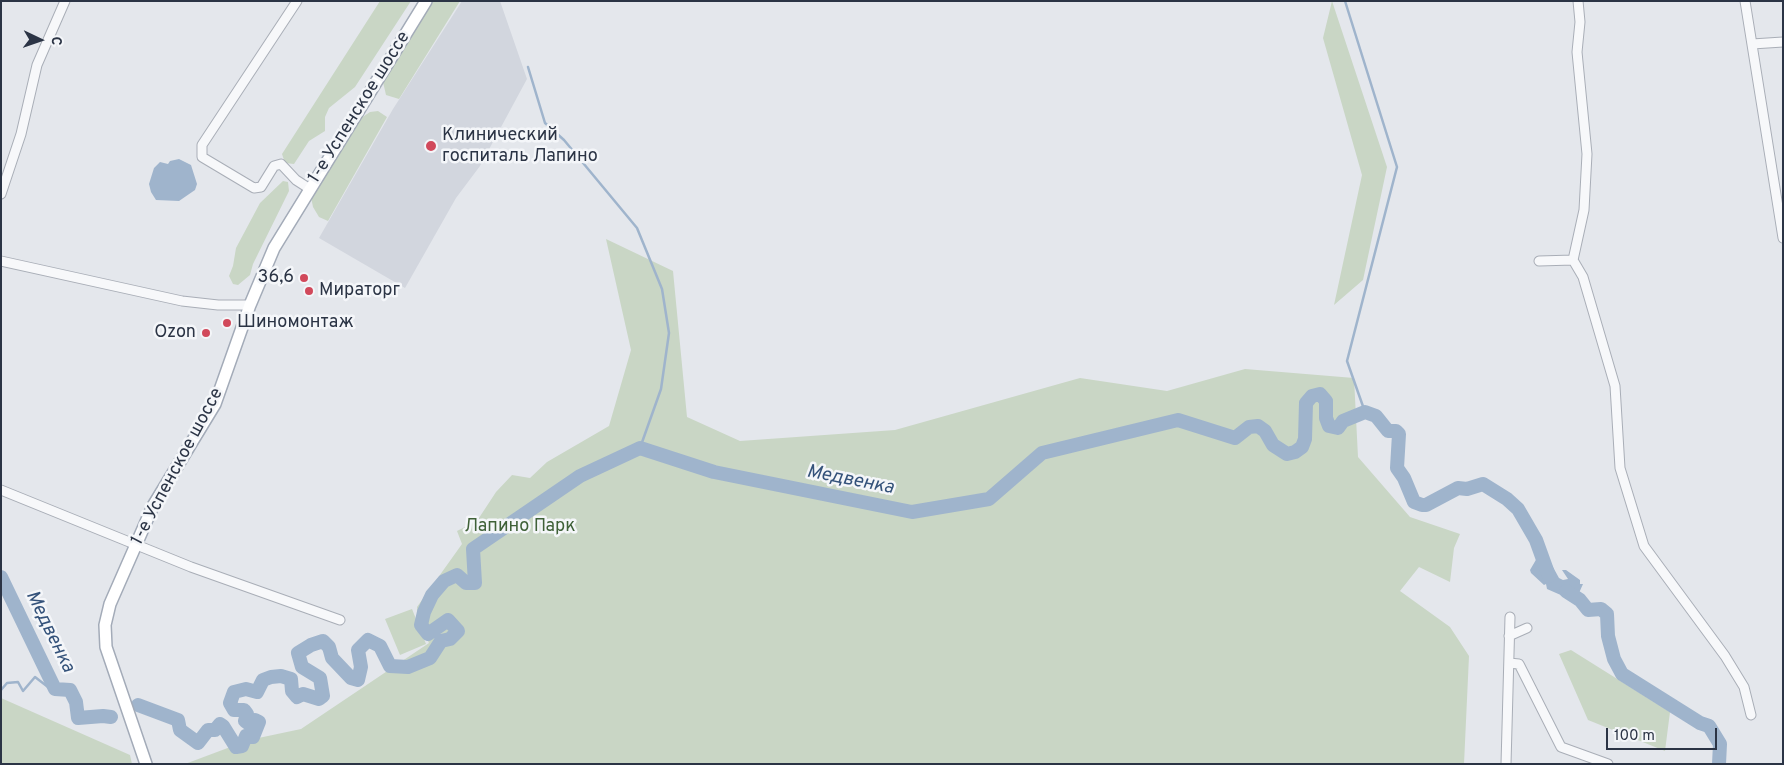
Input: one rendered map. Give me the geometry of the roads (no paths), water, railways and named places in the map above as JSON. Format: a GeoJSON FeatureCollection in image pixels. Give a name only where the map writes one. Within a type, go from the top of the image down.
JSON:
{"type":"FeatureCollection","features":[{"type":"Feature","properties":{"kind":"main road","name":"1-е Успенское шоссе"},"geometry":{"type":"LineString","coordinates":[[146,764],[105,640],[105,625],[110,604],[153,506],[215,404],[250,305],[274,248],[426,1]]}},
{"type":"Feature","properties":{"kind":"street"},"geometry":{"type":"LineString","coordinates":[[1,194],[3,182],[21,134],[37,65],[65,1]]}},
{"type":"Feature","properties":{"kind":"street"},"geometry":{"type":"LineString","coordinates":[[297,1],[202,145],[202,157],[254,188],[261,187],[274,166],[282,164],[296,180],[310,189]]}},
{"type":"Feature","properties":{"kind":"street"},"geometry":{"type":"LineString","coordinates":[[1578,1],[1580,22],[1578,61],[1588,154],[1584,210],[1572,260],[1583,276],[1615,386],[1620,468],[1644,546],[1725,656],[1744,687],[1751,715]]}},
{"type":"Feature","properties":{"kind":"street"},"geometry":{"type":"LineString","coordinates":[[1745,1],[1783,238]]}},
{"type":"Feature","properties":{"kind":"street"},"geometry":{"type":"LineString","coordinates":[[1752,44],[1783,42]]}},
{"type":"Feature","properties":{"kind":"street"},"geometry":{"type":"LineString","coordinates":[[1,260],[182,301],[218,305],[250,305]]}},
{"type":"Feature","properties":{"kind":"street"},"geometry":{"type":"LineString","coordinates":[[1539,261],[1572,260]]}},
{"type":"Feature","properties":{"kind":"street"},"geometry":{"type":"LineString","coordinates":[[1,490],[135,544],[340,620]]}},
{"type":"Feature","properties":{"kind":"street"},"geometry":{"type":"LineString","coordinates":[[1506,764],[1510,617]]}},
{"type":"Feature","properties":{"kind":"street"},"geometry":{"type":"LineString","coordinates":[[1509,636],[1527,628]]}},
{"type":"Feature","properties":{"kind":"street"},"geometry":{"type":"LineString","coordinates":[[1509,663],[1519,664],[1561,747],[1608,764]]}},
{"type":"Feature","properties":{"kind":"water"},"geometry":{"type":"Polygon","coordinates":[[[179,159],[191,165],[197,184],[195,190],[179,201],[156,200],[149,184],[154,168],[160,162],[168,164],[170,161],[179,159]]]}},
{"type":"Feature","properties":{"kind":"water"},"geometry":{"type":"Polygon","coordinates":[[[1537,558],[1548,558],[1559,578],[1563,580],[1568,579],[1562,570],[1566,570],[1580,580],[1580,584],[1583,584],[1579,593],[1580,600],[1572,596],[1563,596],[1547,589],[1546,584],[1544,585],[1530,570],[1537,558]]]}},
{"type":"Feature","properties":{"kind":"waterway"},"geometry":{"type":"LineString","coordinates":[[1345,1],[1397,167],[1347,361],[1365,412]]}},
{"type":"Feature","properties":{"kind":"waterway"},"geometry":{"type":"LineString","coordinates":[[528,67],[545,123],[564,140],[637,228],[662,289],[669,333],[661,389],[640,448]]}},
{"type":"Feature","properties":{"kind":"waterway","name":"Медвенка"},"geometry":{"type":"LineString","coordinates":[[138,705],[178,720],[180,730],[198,743],[208,730],[215,730],[220,724],[236,747],[242,746],[246,736],[253,737],[259,722],[255,720],[249,724],[245,721],[247,714],[244,710],[234,710],[230,703],[234,692],[246,689],[257,692],[263,680],[281,676],[291,679],[292,691],[297,697],[303,694],[319,699],[323,696],[320,678],[302,667],[298,653],[311,645],[323,641],[329,647],[332,658],[351,678],[358,680],[361,667],[358,650],[368,640],[380,646],[390,666],[408,667],[430,658],[441,641],[450,639],[458,631],[448,620],[428,634],[421,625],[424,612],[432,595],[444,581],[457,575],[466,583],[475,583],[473,549],[580,476],[640,448],[714,472],[912,512],[989,499],[1042,453],[1178,420],[1235,438],[1249,427],[1258,426],[1265,431],[1273,445],[1287,454],[1295,452],[1302,447],[1305,439],[1306,403],[1312,396],[1320,394],[1326,401],[1326,418],[1329,426],[1338,428],[1343,421],[1365,412],[1376,416],[1388,431],[1396,431],[1399,434],[1397,468],[1404,478],[1414,502],[1426,505],[1458,488],[1467,489],[1483,484],[1507,499],[1518,509],[1536,540],[1549,576]]}},
{"type":"Feature","properties":{"kind":"waterway","name":"Медвенка"},"geometry":{"type":"LineString","coordinates":[[1,577],[55,689],[70,690],[76,702],[78,718],[111,717]]}},
{"type":"Feature","properties":{"kind":"waterway","name":"Медвенка"},"geometry":{"type":"LineString","coordinates":[[1566,591],[1580,600],[1588,610],[1601,609],[1607,614],[1608,636],[1614,659],[1622,674],[1700,723],[1709,726],[1720,744],[1719,764]]}},
{"type":"Feature","properties":{"kind":"waterway"},"geometry":{"type":"LineString","coordinates":[[1,690],[7,683],[18,682],[23,691],[35,677],[48,687],[55,689]]}},
{"type":"Feature","properties":{"kind":"place","name":"Клинический госпиталь Лапино"},"geometry":{"type":"Point","coordinates":[431,146]}},
{"type":"Feature","properties":{"kind":"place","name":"36,6"},"geometry":{"type":"Point","coordinates":[304,278]}},
{"type":"Feature","properties":{"kind":"place","name":"Мираторг"},"geometry":{"type":"Point","coordinates":[309,291]}},
{"type":"Feature","properties":{"kind":"place","name":"Шиномонтаж"},"geometry":{"type":"Point","coordinates":[227,323]}},
{"type":"Feature","properties":{"kind":"place","name":"Ozon"},"geometry":{"type":"Point","coordinates":[206,333]}},
{"type":"Feature","properties":{"kind":"park label","name":"Лапино Парк"},"geometry":{"type":"Point","coordinates":[520,527]}}]}
